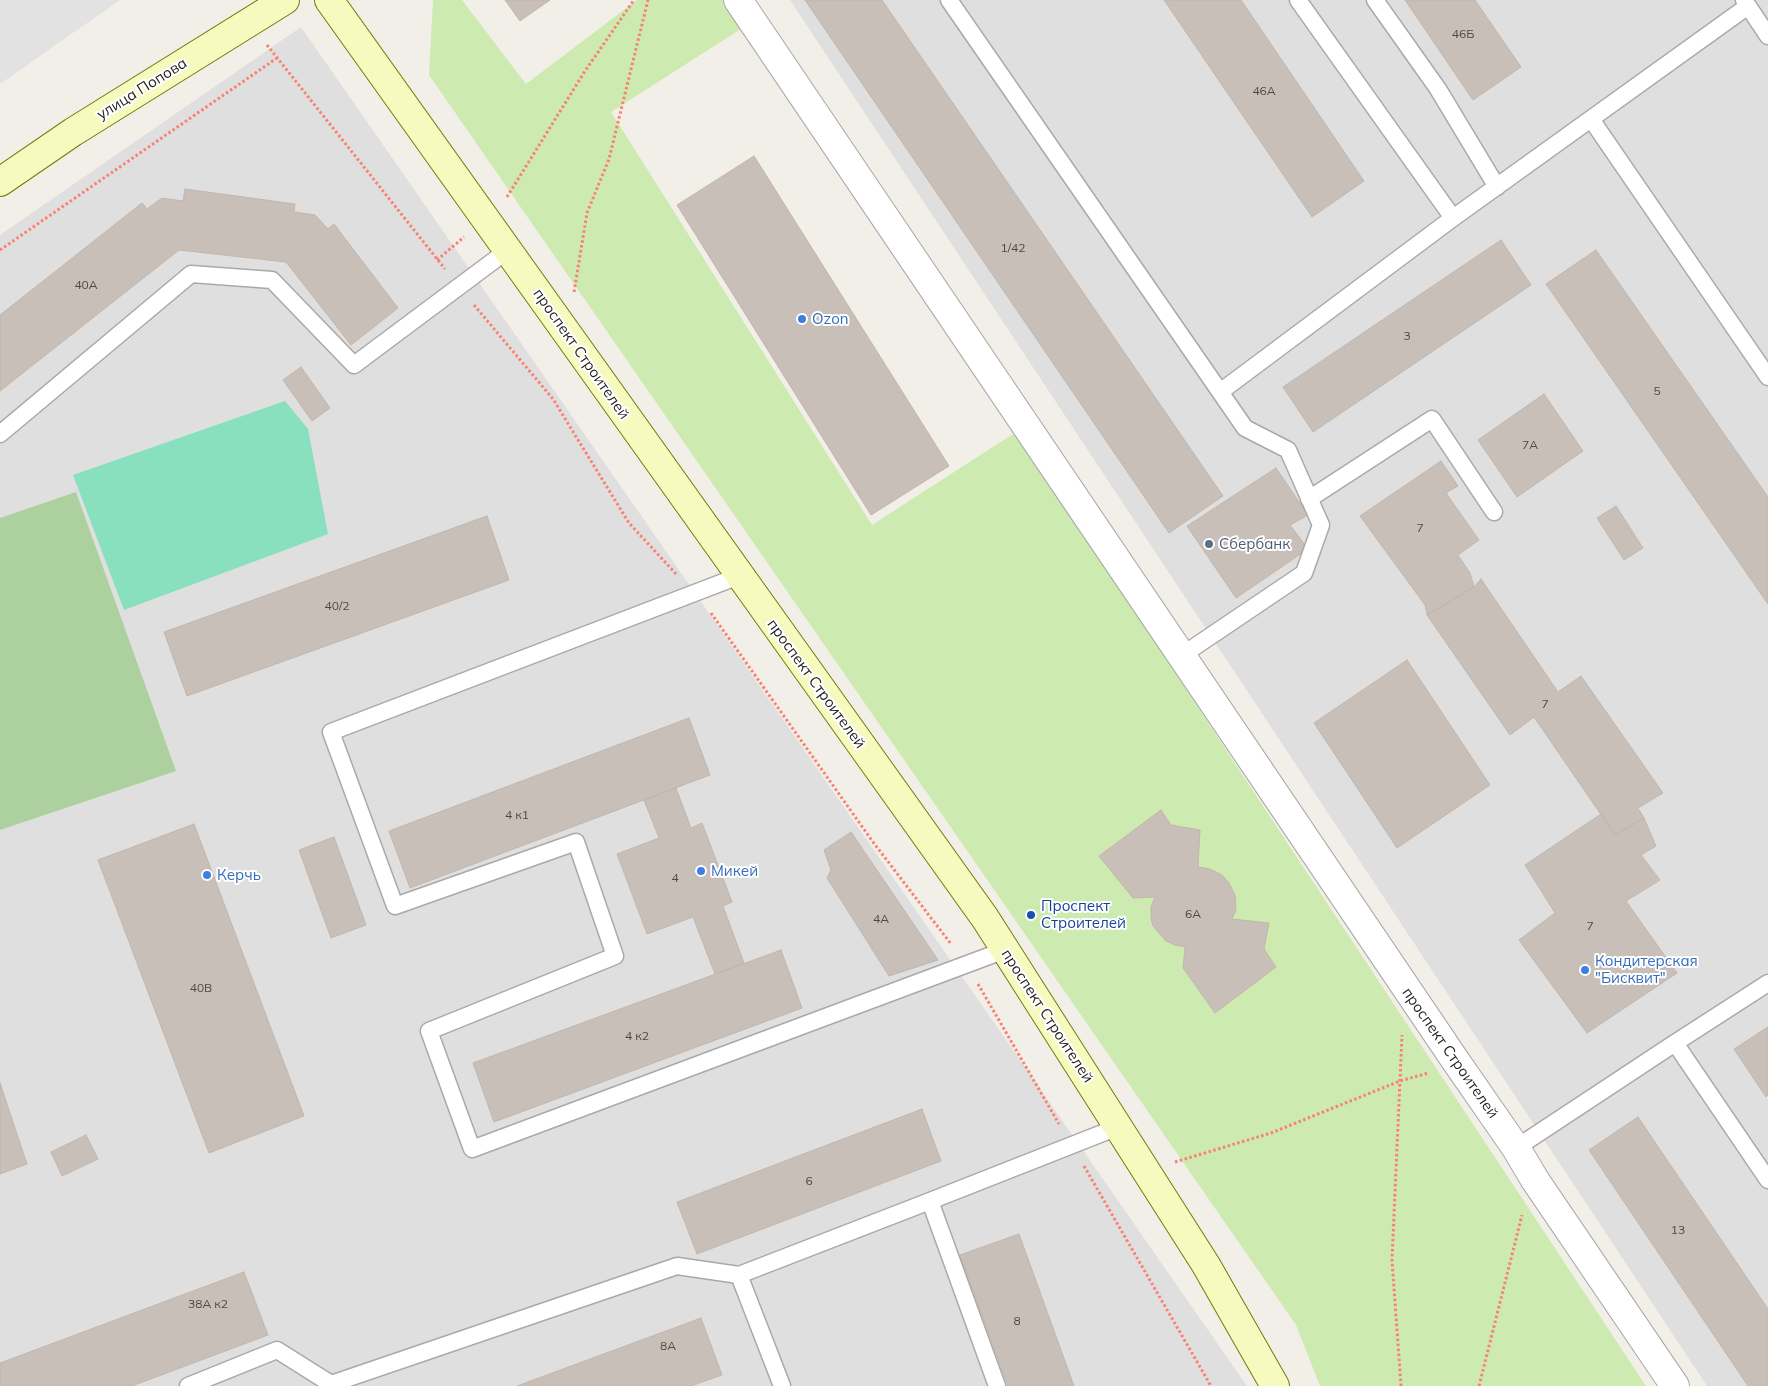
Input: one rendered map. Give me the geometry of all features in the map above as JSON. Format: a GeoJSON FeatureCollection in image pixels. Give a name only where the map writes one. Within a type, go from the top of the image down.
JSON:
{"type":"FeatureCollection","features":[{"type":"Feature","properties":{"kind":"main road","name":"улица Попова"},"geometry":{"type":"LineString","coordinates":[[0,182],[74,132],[285,0]]}},
{"type":"Feature","properties":{"kind":"main road","name":"проспект Строителей"},"geometry":{"type":"LineString","coordinates":[[329,0],[985,918],[1206,1265],[1275,1386]]}},
{"type":"Feature","properties":{"kind":"street","name":"проспект Строителей"},"geometry":{"type":"LineString","coordinates":[[738,0],[1454,1060],[1516,1148],[1535,1180],[1675,1386]]}},
{"type":"Feature","properties":{"kind":"lane"},"geometry":{"type":"LineString","coordinates":[[949,0],[1245,428],[1288,450],[1321,525],[1304,573],[1181,656]]}},
{"type":"Feature","properties":{"kind":"lane"},"geometry":{"type":"LineString","coordinates":[[1298,0],[1453,218]]}},
{"type":"Feature","properties":{"kind":"lane"},"geometry":{"type":"LineString","coordinates":[[1376,0],[1438,88],[1496,187]]}},
{"type":"Feature","properties":{"kind":"lane"},"geometry":{"type":"LineString","coordinates":[[1220,392],[1746,3],[1768,36]]}},
{"type":"Feature","properties":{"kind":"lane"},"geometry":{"type":"LineString","coordinates":[[1591,118],[1768,377]]}},
{"type":"Feature","properties":{"kind":"lane"},"geometry":{"type":"LineString","coordinates":[[0,434],[191,274],[272,280],[354,366],[508,250]]}},
{"type":"Feature","properties":{"kind":"lane"},"geometry":{"type":"LineString","coordinates":[[1310,499],[1432,419],[1494,512]]}},
{"type":"Feature","properties":{"kind":"lane"},"geometry":{"type":"LineString","coordinates":[[739,576],[331,732],[395,906],[576,842],[615,956],[429,1031],[472,1149],[1005,950]]}},
{"type":"Feature","properties":{"kind":"lane"},"geometry":{"type":"LineString","coordinates":[[1516,1148],[1768,983]]}},
{"type":"Feature","properties":{"kind":"lane"},"geometry":{"type":"LineString","coordinates":[[1675,1043],[1768,1180]]}},
{"type":"Feature","properties":{"kind":"lane"},"geometry":{"type":"LineString","coordinates":[[188,1386],[276,1350],[331,1384],[677,1266],[739,1275],[1118,1127]]}},
{"type":"Feature","properties":{"kind":"lane"},"geometry":{"type":"LineString","coordinates":[[930,1201],[997,1386]]}},
{"type":"Feature","properties":{"kind":"lane"},"geometry":{"type":"LineString","coordinates":[[739,1275],[782,1386]]}},
{"type":"Feature","properties":{"kind":"path"},"geometry":{"type":"LineString","coordinates":[[437,260],[504,202],[585,71],[634,0]]}},
{"type":"Feature","properties":{"kind":"path"},"geometry":{"type":"LineString","coordinates":[[574,293],[587,213],[610,159],[648,0]]}},
{"type":"Feature","properties":{"kind":"path"},"geometry":{"type":"LineString","coordinates":[[248,23],[437,260],[553,398],[629,523],[716,618],[873,842],[967,965],[1211,1386]]}},
{"type":"Feature","properties":{"kind":"path"},"geometry":{"type":"LineString","coordinates":[[0,250],[277,58]]}},
{"type":"Feature","properties":{"kind":"path"},"geometry":{"type":"LineString","coordinates":[[1401,1386],[1392,1260],[1402,1018],[1407,990]]}},
{"type":"Feature","properties":{"kind":"path"},"geometry":{"type":"LineString","coordinates":[[1172,1163],[1271,1133],[1400,1081],[1438,1070],[1454,1060]]}},
{"type":"Feature","properties":{"kind":"path"},"geometry":{"type":"LineString","coordinates":[[1478,1386],[1526,1202],[1535,1180]]}},
{"type":"Feature","properties":{"kind":"shaded area"},"geometry":{"type":"Polygon","coordinates":[[[0,0],[120,0],[0,84],[0,0]]]}},
{"type":"Feature","properties":{"kind":"shaded area"},"geometry":{"type":"Polygon","coordinates":[[[790,0],[1768,0],[1768,1386],[1707,1386],[790,0]]]}},
{"type":"Feature","properties":{"kind":"shaded area"},"geometry":{"type":"Polygon","coordinates":[[[301,27],[1247,1386],[0,1386],[0,235],[301,27]]]}},
{"type":"Feature","properties":{"kind":"green space"},"geometry":{"type":"Polygon","coordinates":[[[433,0],[462,0],[526,84],[637,0],[725,0],[744,27],[611,112],[872,525],[1016,432],[1646,1386],[1320,1386],[1296,1325],[429,75],[433,0]]]}},
{"type":"Feature","properties":{"kind":"green space"},"geometry":{"type":"Polygon","coordinates":[[[285,401],[308,429],[328,534],[124,610],[73,475],[285,401]]]}},
{"type":"Feature","properties":{"kind":"green space"},"geometry":{"type":"Polygon","coordinates":[[[76,492],[176,771],[0,830],[0,518],[76,492]]]}},
{"type":"Feature","properties":{"kind":"building"},"geometry":{"type":"Polygon","coordinates":[[[505,0],[550,0],[520,21],[505,0]]]}},
{"type":"Feature","properties":{"kind":"building"},"geometry":{"type":"Polygon","coordinates":[[[805,0],[882,0],[1223,496],[1169,533],[805,0]]]}},
{"type":"Feature","properties":{"kind":"building"},"geometry":{"type":"Polygon","coordinates":[[[1164,0],[1241,0],[1364,181],[1312,217],[1164,0]]]}},
{"type":"Feature","properties":{"kind":"building"},"geometry":{"type":"Polygon","coordinates":[[[1405,0],[1475,0],[1521,67],[1473,100],[1405,0]]]}},
{"type":"Feature","properties":{"kind":"building"},"geometry":{"type":"Polygon","coordinates":[[[754,156],[949,466],[871,515],[677,205],[754,156]]]}},
{"type":"Feature","properties":{"kind":"building"},"geometry":{"type":"Polygon","coordinates":[[[185,189],[295,204],[294,212],[315,215],[328,229],[334,224],[398,308],[351,345],[286,262],[179,250],[0,391],[0,315],[142,203],[147,209],[162,198],[183,201],[185,189]]]}},
{"type":"Feature","properties":{"kind":"building"},"geometry":{"type":"Polygon","coordinates":[[[1501,240],[1531,285],[1313,432],[1283,387],[1501,240]]]}},
{"type":"Feature","properties":{"kind":"building"},"geometry":{"type":"Polygon","coordinates":[[[1596,250],[1768,497],[1768,604],[1546,284],[1596,250]]]}},
{"type":"Feature","properties":{"kind":"building"},"geometry":{"type":"Polygon","coordinates":[[[301,367],[330,408],[312,421],[283,380],[301,367]]]}},
{"type":"Feature","properties":{"kind":"building"},"geometry":{"type":"Polygon","coordinates":[[[1544,394],[1583,451],[1517,497],[1478,440],[1544,394]]]}},
{"type":"Feature","properties":{"kind":"building"},"geometry":{"type":"Polygon","coordinates":[[[1441,461],[1458,486],[1446,493],[1479,540],[1458,555],[1470,573],[1474,587],[1427,615],[1425,605],[1360,516],[1441,461]]]}},
{"type":"Feature","properties":{"kind":"building"},"geometry":{"type":"Polygon","coordinates":[[[1276,468],[1308,515],[1290,525],[1308,549],[1236,598],[1187,526],[1276,468]]]}},
{"type":"Feature","properties":{"kind":"building"},"geometry":{"type":"Polygon","coordinates":[[[1616,506],[1643,548],[1624,560],[1597,518],[1616,506]]]}},
{"type":"Feature","properties":{"kind":"building"},"geometry":{"type":"Polygon","coordinates":[[[487,516],[509,580],[187,696],[164,632],[487,516]]]}},
{"type":"Feature","properties":{"kind":"building"},"geometry":{"type":"Polygon","coordinates":[[[1481,579],[1558,692],[1581,676],[1663,793],[1638,808],[1644,818],[1615,835],[1534,717],[1510,735],[1427,615],[1474,587],[1481,579]]]}},
{"type":"Feature","properties":{"kind":"building"},"geometry":{"type":"Polygon","coordinates":[[[1407,660],[1490,785],[1397,848],[1314,723],[1407,660]]]}},
{"type":"Feature","properties":{"kind":"building"},"geometry":{"type":"Polygon","coordinates":[[[689,718],[710,775],[410,888],[389,831],[689,718]]]}},
{"type":"Feature","properties":{"kind":"building"},"geometry":{"type":"Polygon","coordinates":[[[676,788],[691,828],[702,823],[732,902],[723,906],[744,963],[715,974],[693,917],[647,934],[617,854],[659,838],[644,800],[676,788]]]}},
{"type":"Feature","properties":{"kind":"building"},"geometry":{"type":"Polygon","coordinates":[[[1161,810],[1171,825],[1200,830],[1198,867],[1210,869],[1222,875],[1229,883],[1235,895],[1236,910],[1232,919],[1269,923],[1264,949],[1276,967],[1215,1013],[1183,968],[1185,947],[1166,941],[1153,926],[1151,907],[1155,897],[1133,898],[1099,856],[1161,810]]]}},
{"type":"Feature","properties":{"kind":"building"},"geometry":{"type":"Polygon","coordinates":[[[1601,814],[1615,835],[1644,818],[1656,846],[1641,855],[1660,880],[1626,901],[1677,973],[1587,1033],[1519,940],[1555,913],[1525,865],[1601,814]]]}},
{"type":"Feature","properties":{"kind":"building"},"geometry":{"type":"Polygon","coordinates":[[[194,824],[304,1116],[209,1153],[98,860],[194,824]]]}},
{"type":"Feature","properties":{"kind":"building"},"geometry":{"type":"Polygon","coordinates":[[[851,832],[938,960],[889,976],[827,878],[831,870],[824,850],[851,832]]]}},
{"type":"Feature","properties":{"kind":"building"},"geometry":{"type":"Polygon","coordinates":[[[334,837],[366,925],[331,938],[299,850],[334,837]]]}},
{"type":"Feature","properties":{"kind":"building"},"geometry":{"type":"Polygon","coordinates":[[[781,950],[802,1008],[494,1122],[473,1063],[781,950]]]}},
{"type":"Feature","properties":{"kind":"building"},"geometry":{"type":"Polygon","coordinates":[[[1768,1027],[1768,1095],[1766,1097],[1734,1049],[1768,1027]]]}},
{"type":"Feature","properties":{"kind":"building"},"geometry":{"type":"Polygon","coordinates":[[[0,1083],[27,1164],[0,1174],[0,1083]]]}},
{"type":"Feature","properties":{"kind":"building"},"geometry":{"type":"Polygon","coordinates":[[[922,1109],[941,1161],[697,1254],[677,1202],[922,1109]]]}},
{"type":"Feature","properties":{"kind":"building"},"geometry":{"type":"Polygon","coordinates":[[[1638,1117],[1768,1309],[1768,1386],[1748,1386],[1589,1150],[1638,1117]]]}},
{"type":"Feature","properties":{"kind":"building"},"geometry":{"type":"Polygon","coordinates":[[[86,1135],[98,1159],[62,1176],[51,1152],[86,1135]]]}},
{"type":"Feature","properties":{"kind":"building"},"geometry":{"type":"Polygon","coordinates":[[[1019,1234],[1074,1386],[1008,1386],[960,1255],[1019,1234]]]}},
{"type":"Feature","properties":{"kind":"building"},"geometry":{"type":"Polygon","coordinates":[[[244,1272],[268,1335],[132,1386],[0,1386],[0,1363],[244,1272]]]}},
{"type":"Feature","properties":{"kind":"building"},"geometry":{"type":"Polygon","coordinates":[[[701,1318],[722,1375],[691,1386],[517,1386],[701,1318]]]}},
{"type":"Feature","properties":{"kind":"place","name":"Ozon"},"geometry":{"type":"Point","coordinates":[802,319]}},
{"type":"Feature","properties":{"kind":"place","name":"Сбербанк"},"geometry":{"type":"Point","coordinates":[1209,544]}},
{"type":"Feature","properties":{"kind":"place","name":"Микей"},"geometry":{"type":"Point","coordinates":[701,871]}},
{"type":"Feature","properties":{"kind":"place","name":"Керчь"},"geometry":{"type":"Point","coordinates":[207,875]}},
{"type":"Feature","properties":{"kind":"place","name":"Проспект Строителей"},"geometry":{"type":"Point","coordinates":[1031,915]}},
{"type":"Feature","properties":{"kind":"place","name":"Кондитерская \"Бисквит\""},"geometry":{"type":"Point","coordinates":[1585,970]}}]}
